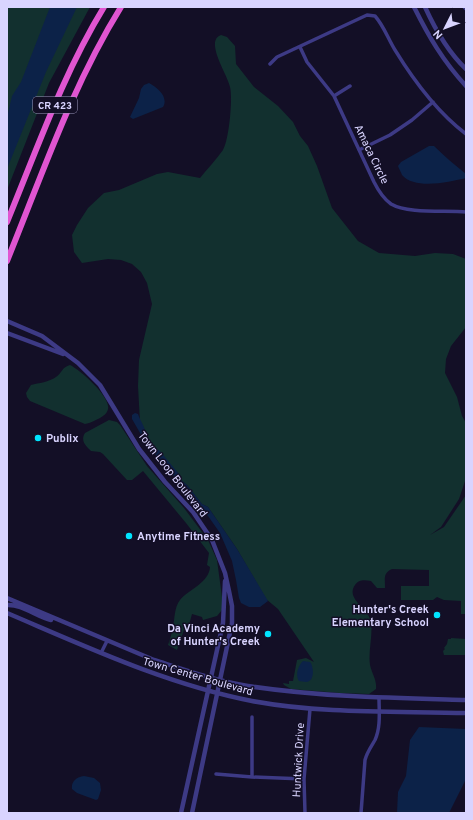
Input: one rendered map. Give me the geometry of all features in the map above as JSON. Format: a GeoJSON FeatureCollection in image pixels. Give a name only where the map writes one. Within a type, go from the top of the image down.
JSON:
{"type":"FeatureCollection","features":[{"type":"Feature","properties":{"kind":"highway","name":"CR 423"},"geometry":{"type":"LineString","coordinates":[[7,222],[62,87],[85,40],[104,7]]}},
{"type":"Feature","properties":{"kind":"highway","name":"CR 423"},"geometry":{"type":"LineString","coordinates":[[7,260],[81,81],[102,39],[121,7]]}},
{"type":"Feature","properties":{"kind":"street"},"geometry":{"type":"LineString","coordinates":[[414,7],[432,43],[452,71],[466,86]]}},
{"type":"Feature","properties":{"kind":"street"},"geometry":{"type":"LineString","coordinates":[[425,7],[434,26],[459,63],[466,70]]}},
{"type":"Feature","properties":{"kind":"street"},"geometry":{"type":"LineString","coordinates":[[270,64],[277,57],[367,15],[375,16],[412,77],[433,102],[466,134]]}},
{"type":"Feature","properties":{"kind":"street","name":"Amaca Circle"},"geometry":{"type":"LineString","coordinates":[[300,46],[307,62],[334,96],[381,194],[391,204],[408,210],[466,212]]}},
{"type":"Feature","properties":{"kind":"street"},"geometry":{"type":"LineString","coordinates":[[334,96],[350,86]]}},
{"type":"Feature","properties":{"kind":"street"},"geometry":{"type":"LineString","coordinates":[[359,150],[390,135],[412,120],[433,102]]}},
{"type":"Feature","properties":{"kind":"street","name":"Town Loop Boulevard"},"geometry":{"type":"LineString","coordinates":[[7,321],[42,336],[91,375],[100,385],[139,449],[165,482],[193,512],[212,540],[225,573],[232,606],[232,624],[192,813]]}},
{"type":"Feature","properties":{"kind":"street","name":"Town Loop Boulevard"},"geometry":{"type":"LineString","coordinates":[[7,333],[28,342],[67,355]]}},
{"type":"Feature","properties":{"kind":"street"},"geometry":{"type":"LineString","coordinates":[[28,342],[34,341],[42,336]]}},
{"type":"Feature","properties":{"kind":"street","name":"Town Loop Boulevard"},"geometry":{"type":"LineString","coordinates":[[180,813],[223,623],[225,573]]}},
{"type":"Feature","properties":{"kind":"street","name":"Town Center Boulevard"},"geometry":{"type":"LineString","coordinates":[[7,598],[107,641],[162,662],[221,680],[247,686],[302,693],[379,698],[466,700]]}},
{"type":"Feature","properties":{"kind":"street","name":"Town Center Boulevard"},"geometry":{"type":"LineString","coordinates":[[7,606],[16,606],[46,619],[59,621]]}},
{"type":"Feature","properties":{"kind":"street","name":"Town Center Boulevard"},"geometry":{"type":"LineString","coordinates":[[7,613],[138,669],[217,693],[252,701],[310,709],[466,713]]}},
{"type":"Feature","properties":{"kind":"street"},"geometry":{"type":"LineString","coordinates":[[101,654],[107,641]]}},
{"type":"Feature","properties":{"kind":"street"},"geometry":{"type":"LineString","coordinates":[[361,813],[365,760],[367,752],[375,740],[378,728],[379,698]]}},
{"type":"Feature","properties":{"kind":"street","name":"Huntwick Drive"},"geometry":{"type":"LineString","coordinates":[[305,813],[304,779],[310,709]]}},
{"type":"Feature","properties":{"kind":"street"},"geometry":{"type":"LineString","coordinates":[[252,717],[252,777]]}},
{"type":"Feature","properties":{"kind":"street"},"geometry":{"type":"LineString","coordinates":[[216,774],[304,779]]}},
{"type":"Feature","properties":{"kind":"green space"},"geometry":{"type":"Polygon","coordinates":[[[7,7],[90,7],[49,83],[7,190],[7,7]]]}},
{"type":"Feature","properties":{"kind":"green space"},"geometry":{"type":"Polygon","coordinates":[[[221,35],[227,37],[235,46],[236,64],[254,87],[278,106],[293,122],[300,136],[308,146],[332,208],[358,241],[379,253],[415,256],[435,253],[453,254],[466,259],[466,327],[451,346],[446,359],[445,373],[457,397],[462,416],[466,423],[466,478],[459,499],[441,527],[430,535],[444,527],[466,495],[466,614],[461,614],[461,601],[444,600],[437,597],[433,600],[401,600],[401,586],[429,586],[429,570],[392,569],[386,574],[385,588],[377,588],[371,581],[367,580],[358,582],[353,590],[353,595],[371,622],[370,665],[375,680],[376,689],[369,694],[291,689],[284,685],[283,683],[289,684],[289,681],[293,681],[297,660],[306,658],[314,662],[278,609],[266,599],[237,549],[208,507],[202,504],[187,485],[181,480],[179,474],[153,449],[147,440],[145,430],[140,422],[138,386],[139,360],[152,304],[147,283],[141,272],[132,264],[121,260],[108,259],[82,263],[74,252],[72,235],[77,225],[88,208],[104,193],[119,190],[157,174],[168,172],[200,178],[223,150],[229,129],[231,92],[216,51],[216,38],[221,35]]]}},
{"type":"Feature","properties":{"kind":"green space"},"geometry":{"type":"Polygon","coordinates":[[[70,365],[81,372],[94,384],[108,404],[108,409],[105,415],[89,423],[85,424],[30,401],[27,397],[26,393],[31,385],[53,379],[65,367],[70,365]]]}},
{"type":"Feature","properties":{"kind":"green space"},"geometry":{"type":"Polygon","coordinates":[[[109,420],[117,422],[120,425],[147,466],[184,508],[208,540],[217,560],[222,597],[222,610],[217,616],[203,620],[202,617],[192,614],[189,625],[186,624],[177,650],[168,645],[177,606],[180,600],[202,582],[209,573],[210,567],[207,565],[209,553],[143,471],[132,480],[127,480],[103,454],[100,452],[91,451],[86,445],[83,441],[85,433],[109,420]]]}},
{"type":"Feature","properties":{"kind":"green space"},"geometry":{"type":"Polygon","coordinates":[[[448,639],[466,639],[466,655],[444,655],[444,648],[448,639]]]}},
{"type":"Feature","properties":{"kind":"water"},"geometry":{"type":"Polygon","coordinates":[[[50,7],[77,7],[46,72],[7,169],[7,117],[12,96],[21,82],[50,7]]]}},
{"type":"Feature","properties":{"kind":"water"},"geometry":{"type":"Polygon","coordinates":[[[149,83],[159,90],[163,96],[163,107],[133,119],[130,117],[139,98],[141,89],[144,85],[149,83]]]}},
{"type":"Feature","properties":{"kind":"water"},"geometry":{"type":"Polygon","coordinates":[[[429,146],[434,146],[466,174],[466,178],[442,183],[423,184],[408,180],[402,175],[398,166],[401,162],[429,146]]]}},
{"type":"Feature","properties":{"kind":"water"},"geometry":{"type":"Polygon","coordinates":[[[135,413],[138,414],[153,449],[159,450],[179,474],[181,480],[187,485],[202,504],[208,507],[237,549],[268,601],[260,607],[249,607],[241,603],[232,561],[220,533],[208,516],[147,445],[132,419],[132,415],[135,413]]]}},
{"type":"Feature","properties":{"kind":"water"},"geometry":{"type":"Polygon","coordinates":[[[303,661],[310,662],[313,669],[312,677],[308,682],[299,681],[297,676],[298,668],[303,661]]]}},
{"type":"Feature","properties":{"kind":"water"},"geometry":{"type":"Polygon","coordinates":[[[419,727],[466,729],[466,779],[449,813],[397,813],[398,792],[406,776],[410,740],[419,727]]]}},
{"type":"Feature","properties":{"kind":"water"},"geometry":{"type":"Polygon","coordinates":[[[84,776],[94,778],[100,783],[101,790],[98,799],[96,800],[77,793],[72,789],[72,784],[75,780],[84,776]]]}},
{"type":"Feature","properties":{"kind":"place","name":"Publix"},"geometry":{"type":"Point","coordinates":[38,438]}},
{"type":"Feature","properties":{"kind":"place","name":"Anytime Fitness"},"geometry":{"type":"Point","coordinates":[129,536]}},
{"type":"Feature","properties":{"kind":"place","name":"Hunter's Creek Elementary School"},"geometry":{"type":"Point","coordinates":[437,615]}},
{"type":"Feature","properties":{"kind":"place","name":"Da Vinci Academy of Hunter's Creek"},"geometry":{"type":"Point","coordinates":[268,634]}}]}
